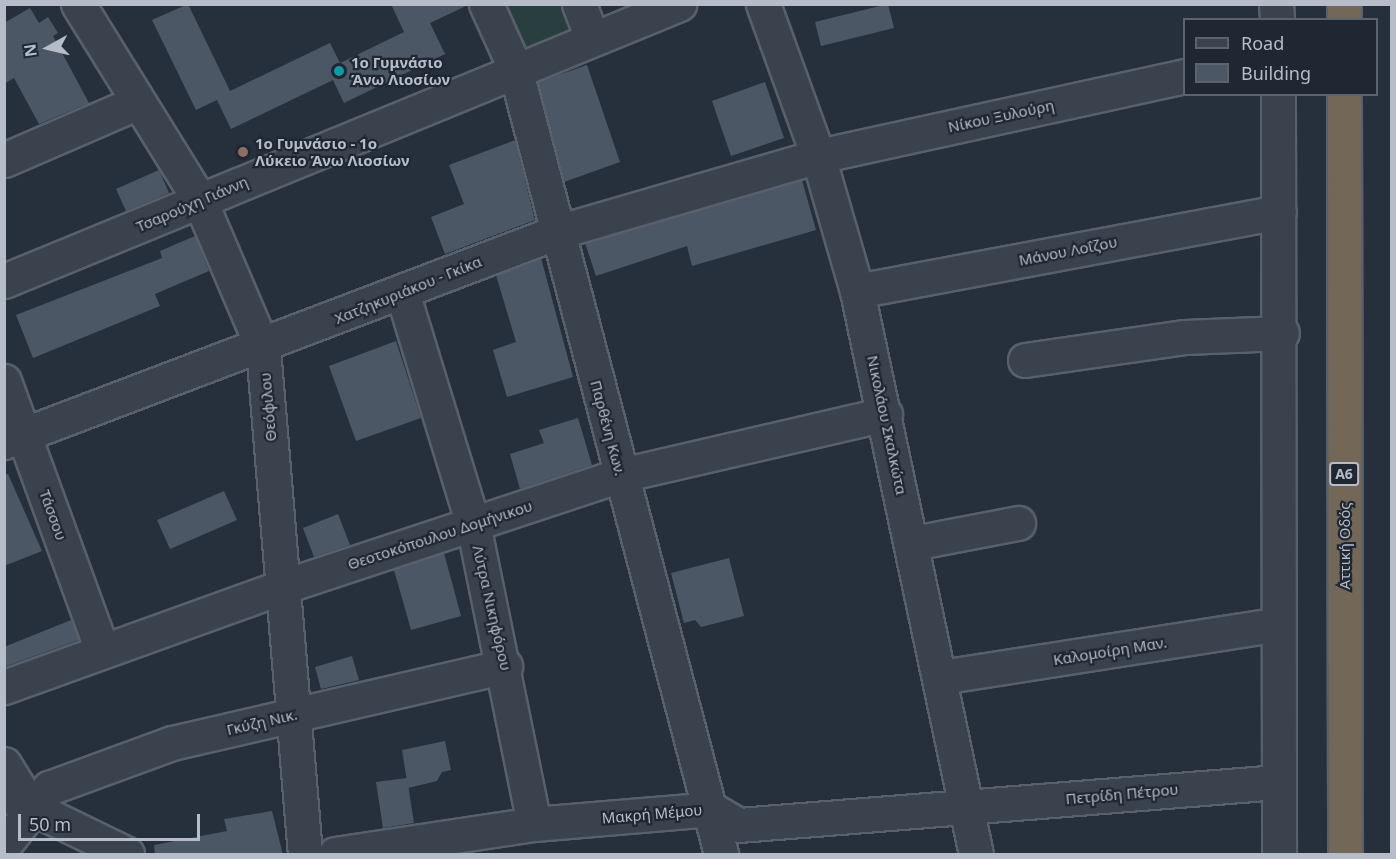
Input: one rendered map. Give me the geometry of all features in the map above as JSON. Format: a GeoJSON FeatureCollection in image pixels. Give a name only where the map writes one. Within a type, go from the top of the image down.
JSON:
{"type":"FeatureCollection","features":[{"type":"Feature","properties":{"kind":"highway","name":"Αττική Οδός"},"geometry":{"type":"LineString","coordinates":[[1344,96],[1345,855]]}},
{"type":"Feature","properties":{"kind":"street","name":"Θεόφιλου"},"geometry":{"type":"LineString","coordinates":[[78,4],[200,201],[263,349],[285,586],[290,716],[306,855]]}},
{"type":"Feature","properties":{"kind":"street","name":"Παρθένη Κων."},"geometry":{"type":"LineString","coordinates":[[486,4],[515,68],[711,809],[721,855]]}},
{"type":"Feature","properties":{"kind":"street"},"geometry":{"type":"LineString","coordinates":[[579,4],[592,38]]}},
{"type":"Feature","properties":{"kind":"street","name":"Τσαρούχη Γιάννη"},"geometry":{"type":"LineString","coordinates":[[4,281],[515,68],[679,4]]}},
{"type":"Feature","properties":{"kind":"street","name":"Νικολάου Σκαλκώτα"},"geometry":{"type":"LineString","coordinates":[[763,4],[818,156],[857,291],[913,543],[976,855]]}},
{"type":"Feature","properties":{"kind":"street","name":"Νίκου Ξυλούρη"},"geometry":{"type":"LineString","coordinates":[[818,156],[1183,76]]}},
{"type":"Feature","properties":{"kind":"street"},"geometry":{"type":"LineString","coordinates":[[1278,96],[1282,333],[1278,624],[1279,855]]}},
{"type":"Feature","properties":{"kind":"street"},"geometry":{"type":"LineString","coordinates":[[4,160],[138,102]]}},
{"type":"Feature","properties":{"kind":"street","name":"Χατζηκυριάκου - Γκίκα"},"geometry":{"type":"LineString","coordinates":[[14,438],[263,349],[557,232],[818,156]]}},
{"type":"Feature","properties":{"kind":"street","name":"Μάνου Λοΐζου"},"geometry":{"type":"LineString","coordinates":[[857,291],[1279,212]]}},
{"type":"Feature","properties":{"kind":"street","name":"Λύτρα Νικηφόρου"},"geometry":{"type":"LineString","coordinates":[[402,292],[473,524],[505,666],[534,824]]}},
{"type":"Feature","properties":{"kind":"street"},"geometry":{"type":"LineString","coordinates":[[1025,360],[1185,337],[1282,333]]}},
{"type":"Feature","properties":{"kind":"street","name":"Τάσσου"},"geometry":{"type":"LineString","coordinates":[[4,381],[14,438],[102,650]]}},
{"type":"Feature","properties":{"kind":"street","name":"Θεοτοκόπουλου Δομήνικου"},"geometry":{"type":"LineString","coordinates":[[4,687],[285,586],[621,475],[885,414]]}},
{"type":"Feature","properties":{"kind":"street"},"geometry":{"type":"LineString","coordinates":[[913,543],[1018,523]]}},
{"type":"Feature","properties":{"kind":"street","name":"Καλομοίρη Μαν."},"geometry":{"type":"LineString","coordinates":[[941,677],[1278,624]]}},
{"type":"Feature","properties":{"kind":"street","name":"Γκύζη Νικ."},"geometry":{"type":"LineString","coordinates":[[4,845],[17,800],[172,743],[505,666]]}},
{"type":"Feature","properties":{"kind":"street"},"geometry":{"type":"LineString","coordinates":[[4,764],[17,800],[127,855]]}},
{"type":"Feature","properties":{"kind":"street","name":"Πετρίδη Πέτρου"},"geometry":{"type":"LineString","coordinates":[[967,807],[1278,782]]}},
{"type":"Feature","properties":{"kind":"street","name":"Μακρή Μέμου"},"geometry":{"type":"LineString","coordinates":[[335,855],[534,824],[711,809],[739,825],[967,807]]}},
{"type":"Feature","properties":{"kind":"green space"},"geometry":{"type":"Polygon","coordinates":[[[486,5],[579,5],[592,38],[515,68],[486,5]]]}},
{"type":"Feature","properties":{"kind":"building","name":"1ο Γυμνάσιο Άνω Λιοσίων"},"geometry":{"type":"Polygon","coordinates":[[[188,4],[230,91],[330,43],[340,63],[404,32],[391,4],[468,5],[430,23],[445,54],[344,103],[333,80],[231,129],[217,100],[196,110],[152,20],[188,4]]]}},
{"type":"Feature","properties":{"kind":"building"},"geometry":{"type":"Polygon","coordinates":[[[888,4],[894,28],[821,46],[815,22],[888,4]]]}},
{"type":"Feature","properties":{"kind":"building"},"geometry":{"type":"Polygon","coordinates":[[[30,8],[39,23],[48,17],[58,33],[53,36],[89,103],[39,124],[14,78],[4,84],[4,23],[30,8]]]}},
{"type":"Feature","properties":{"kind":"building"},"geometry":{"type":"Polygon","coordinates":[[[587,65],[620,162],[564,182],[538,82],[587,65]]]}},
{"type":"Feature","properties":{"kind":"building"},"geometry":{"type":"Polygon","coordinates":[[[765,82],[784,138],[731,156],[712,101],[765,82]]]}},
{"type":"Feature","properties":{"kind":"building"},"geometry":{"type":"Polygon","coordinates":[[[515,140],[535,220],[445,254],[431,217],[464,204],[449,165],[515,140]]]}},
{"type":"Feature","properties":{"kind":"building"},"geometry":{"type":"Polygon","coordinates":[[[159,170],[169,193],[126,211],[116,189],[159,170]]]}},
{"type":"Feature","properties":{"kind":"building"},"geometry":{"type":"Polygon","coordinates":[[[802,180],[816,230],[692,266],[687,246],[596,276],[585,243],[802,180]]]}},
{"type":"Feature","properties":{"kind":"building"},"geometry":{"type":"Polygon","coordinates":[[[195,236],[209,271],[155,294],[160,306],[33,358],[16,315],[162,258],[160,251],[195,236]]]}},
{"type":"Feature","properties":{"kind":"building"},"geometry":{"type":"Polygon","coordinates":[[[541,258],[573,377],[507,397],[493,350],[516,342],[496,275],[541,258]]]}},
{"type":"Feature","properties":{"kind":"building"},"geometry":{"type":"Polygon","coordinates":[[[396,341],[421,418],[356,441],[329,366],[396,341]]]}},
{"type":"Feature","properties":{"kind":"building"},"geometry":{"type":"Polygon","coordinates":[[[578,418],[592,465],[520,489],[510,454],[544,443],[539,430],[578,418]]]}},
{"type":"Feature","properties":{"kind":"building"},"geometry":{"type":"Polygon","coordinates":[[[8,474],[42,551],[4,566],[4,475],[8,474]]]}},
{"type":"Feature","properties":{"kind":"building"},"geometry":{"type":"Polygon","coordinates":[[[224,491],[237,520],[170,549],[157,520],[224,491]]]}},
{"type":"Feature","properties":{"kind":"building"},"geometry":{"type":"Polygon","coordinates":[[[338,514],[350,545],[314,557],[303,528],[338,514]]]}},
{"type":"Feature","properties":{"kind":"building"},"geometry":{"type":"Polygon","coordinates":[[[444,553],[461,616],[411,630],[394,570],[444,553]]]}},
{"type":"Feature","properties":{"kind":"building"},"geometry":{"type":"Polygon","coordinates":[[[729,558],[744,616],[701,627],[695,620],[684,623],[671,573],[729,558]]]}},
{"type":"Feature","properties":{"kind":"building"},"geometry":{"type":"Polygon","coordinates":[[[71,620],[79,640],[4,667],[4,647],[71,620]]]}},
{"type":"Feature","properties":{"kind":"building"},"geometry":{"type":"Polygon","coordinates":[[[352,656],[359,680],[321,689],[315,667],[352,656]]]}},
{"type":"Feature","properties":{"kind":"building"},"geometry":{"type":"Polygon","coordinates":[[[445,741],[451,770],[442,772],[437,781],[408,788],[402,750],[445,741]]]}},
{"type":"Feature","properties":{"kind":"building"},"geometry":{"type":"Polygon","coordinates":[[[407,778],[414,823],[383,828],[376,782],[407,778]]]}},
{"type":"Feature","properties":{"kind":"building"},"geometry":{"type":"Polygon","coordinates":[[[272,811],[283,855],[155,855],[154,845],[227,831],[224,819],[272,811]]]}},
{"type":"Feature","properties":{"kind":"place","name":"1ο Γυμνάσιο Άνω Λιοσίων"},"geometry":{"type":"Point","coordinates":[339,71]}},
{"type":"Feature","properties":{"kind":"place","name":"1ο Γυμνάσιο - 1ο Λύκειο Άνω Λιοσίων"},"geometry":{"type":"Point","coordinates":[243,152]}}]}
